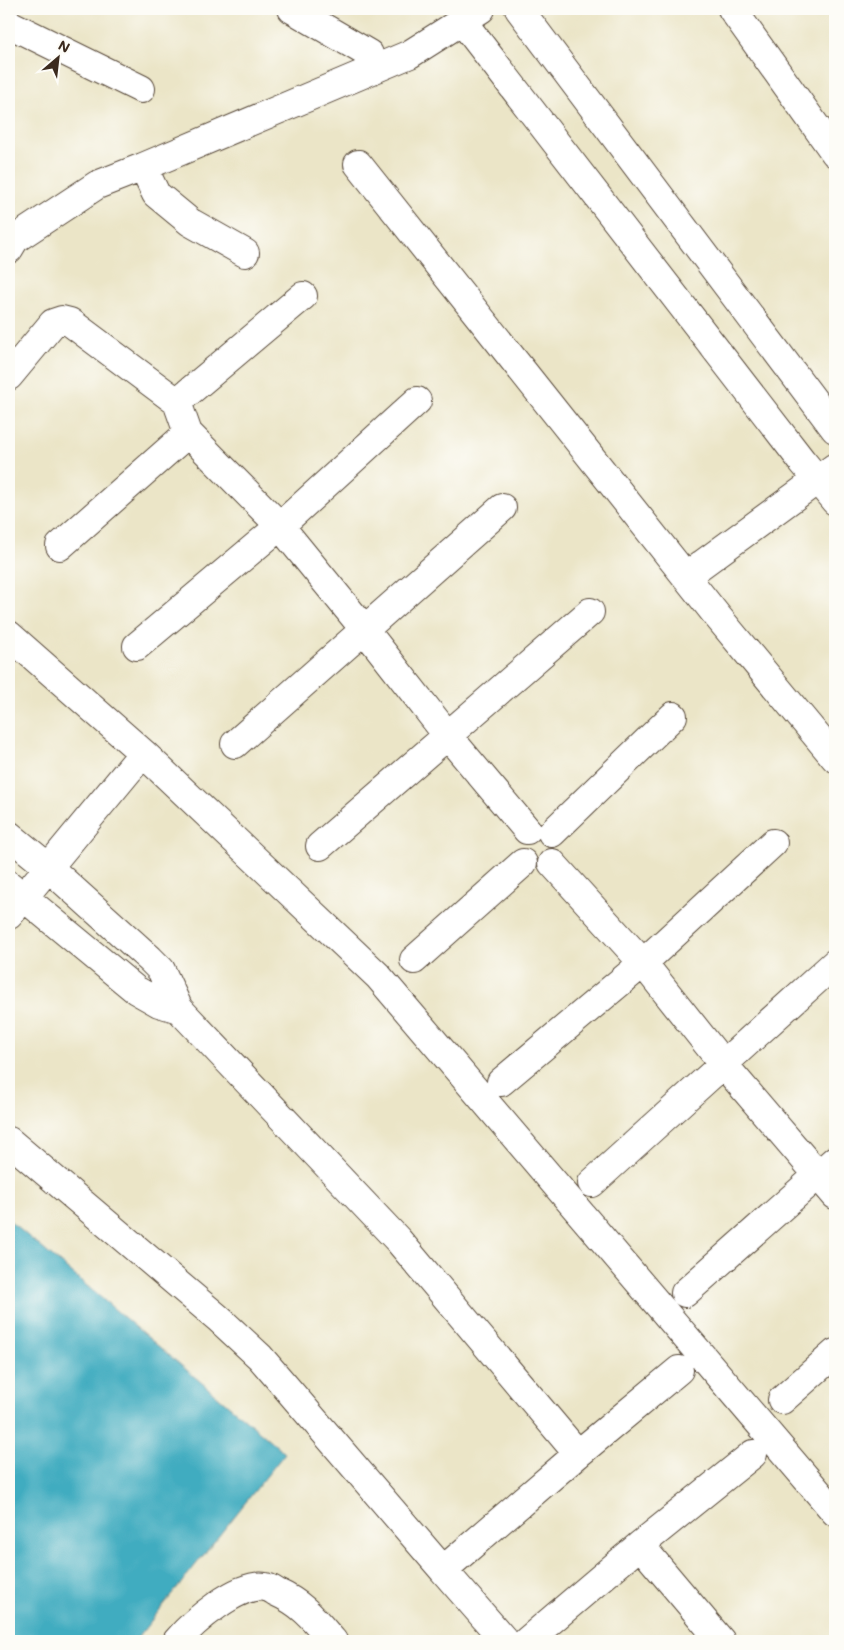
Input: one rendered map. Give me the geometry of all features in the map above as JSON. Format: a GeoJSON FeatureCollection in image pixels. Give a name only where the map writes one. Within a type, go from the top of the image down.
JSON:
{"type":"FeatureCollection","features":[{"type":"Feature","properties":{"kind":"street"},"geometry":{"type":"LineString","coordinates":[[518,9],[835,429]]}},
{"type":"Feature","properties":{"kind":"street"},"geometry":{"type":"LineString","coordinates":[[732,9],[835,153]]}},
{"type":"Feature","properties":{"kind":"street"},"geometry":{"type":"LineString","coordinates":[[307,12],[369,54]]}},
{"type":"Feature","properties":{"kind":"street"},"geometry":{"type":"LineString","coordinates":[[11,241],[97,185],[410,54],[472,15],[827,474],[835,501]]}},
{"type":"Feature","properties":{"kind":"street"},"geometry":{"type":"LineString","coordinates":[[9,24],[141,89]]}},
{"type":"Feature","properties":{"kind":"street"},"geometry":{"type":"LineString","coordinates":[[358,164],[686,576],[835,758]]}},
{"type":"Feature","properties":{"kind":"street"},"geometry":{"type":"LineString","coordinates":[[143,167],[156,194],[190,222],[245,253]]}},
{"type":"Feature","properties":{"kind":"street"},"geometry":{"type":"LineString","coordinates":[[177,402],[303,296]]}},
{"type":"Feature","properties":{"kind":"street"},"geometry":{"type":"LineString","coordinates":[[9,376],[53,323],[62,320],[70,322],[177,402],[188,433],[280,526],[448,736],[539,831],[556,840],[557,856],[552,863],[546,867],[530,867],[523,863],[518,855],[517,845],[520,836],[539,831],[673,716]]}},
{"type":"Feature","properties":{"kind":"street"},"geometry":{"type":"LineString","coordinates":[[137,646],[280,526],[417,401]]}},
{"type":"Feature","properties":{"kind":"street"},"geometry":{"type":"LineString","coordinates":[[60,546],[188,433]]}},
{"type":"Feature","properties":{"kind":"street"},"geometry":{"type":"LineString","coordinates":[[686,576],[827,474]]}},
{"type":"Feature","properties":{"kind":"street"},"geometry":{"type":"LineString","coordinates":[[235,744],[502,508]]}},
{"type":"Feature","properties":{"kind":"street"},"geometry":{"type":"LineString","coordinates":[[320,846],[590,612]]}},
{"type":"Feature","properties":{"kind":"street"},"geometry":{"type":"LineString","coordinates":[[9,635],[143,753],[378,976],[835,1512]]}},
{"type":"Feature","properties":{"kind":"street"},"geometry":{"type":"LineString","coordinates":[[143,753],[48,867],[13,899],[136,990],[159,1003],[179,1009]]}},
{"type":"Feature","properties":{"kind":"street"},"geometry":{"type":"LineString","coordinates":[[9,835],[48,867],[161,970],[179,1009],[398,1240],[578,1454]]}},
{"type":"Feature","properties":{"kind":"street"},"geometry":{"type":"LineString","coordinates":[[501,1082],[643,963],[774,843]]}},
{"type":"Feature","properties":{"kind":"street"},"geometry":{"type":"LineString","coordinates":[[414,960],[523,863]]}},
{"type":"Feature","properties":{"kind":"street"},"geometry":{"type":"LineString","coordinates":[[552,863],[643,963],[724,1065],[830,1177],[685,1293]]}},
{"type":"Feature","properties":{"kind":"street"},"geometry":{"type":"LineString","coordinates":[[592,1183],[835,963]]}},
{"type":"Feature","properties":{"kind":"street"},"geometry":{"type":"LineString","coordinates":[[9,1141],[260,1357],[505,1641]]}},
{"type":"Feature","properties":{"kind":"street"},"geometry":{"type":"LineString","coordinates":[[782,1400],[835,1353]]}},
{"type":"Feature","properties":{"kind":"street"},"geometry":{"type":"LineString","coordinates":[[443,1570],[679,1370]]}},
{"type":"Feature","properties":{"kind":"street"},"geometry":{"type":"LineString","coordinates":[[527,1641],[640,1545],[753,1454]]}},
{"type":"Feature","properties":{"kind":"street"},"geometry":{"type":"LineString","coordinates":[[640,1545],[721,1641]]}},
{"type":"Feature","properties":{"kind":"street"},"geometry":{"type":"LineString","coordinates":[[177,1641],[214,1606],[246,1589],[265,1587],[292,1599],[312,1616],[333,1641]]}},
{"type":"Feature","properties":{"kind":"water"},"geometry":{"type":"Polygon","coordinates":[[[9,1220],[285,1453],[135,1641],[9,1641],[9,1220]]]}}]}
